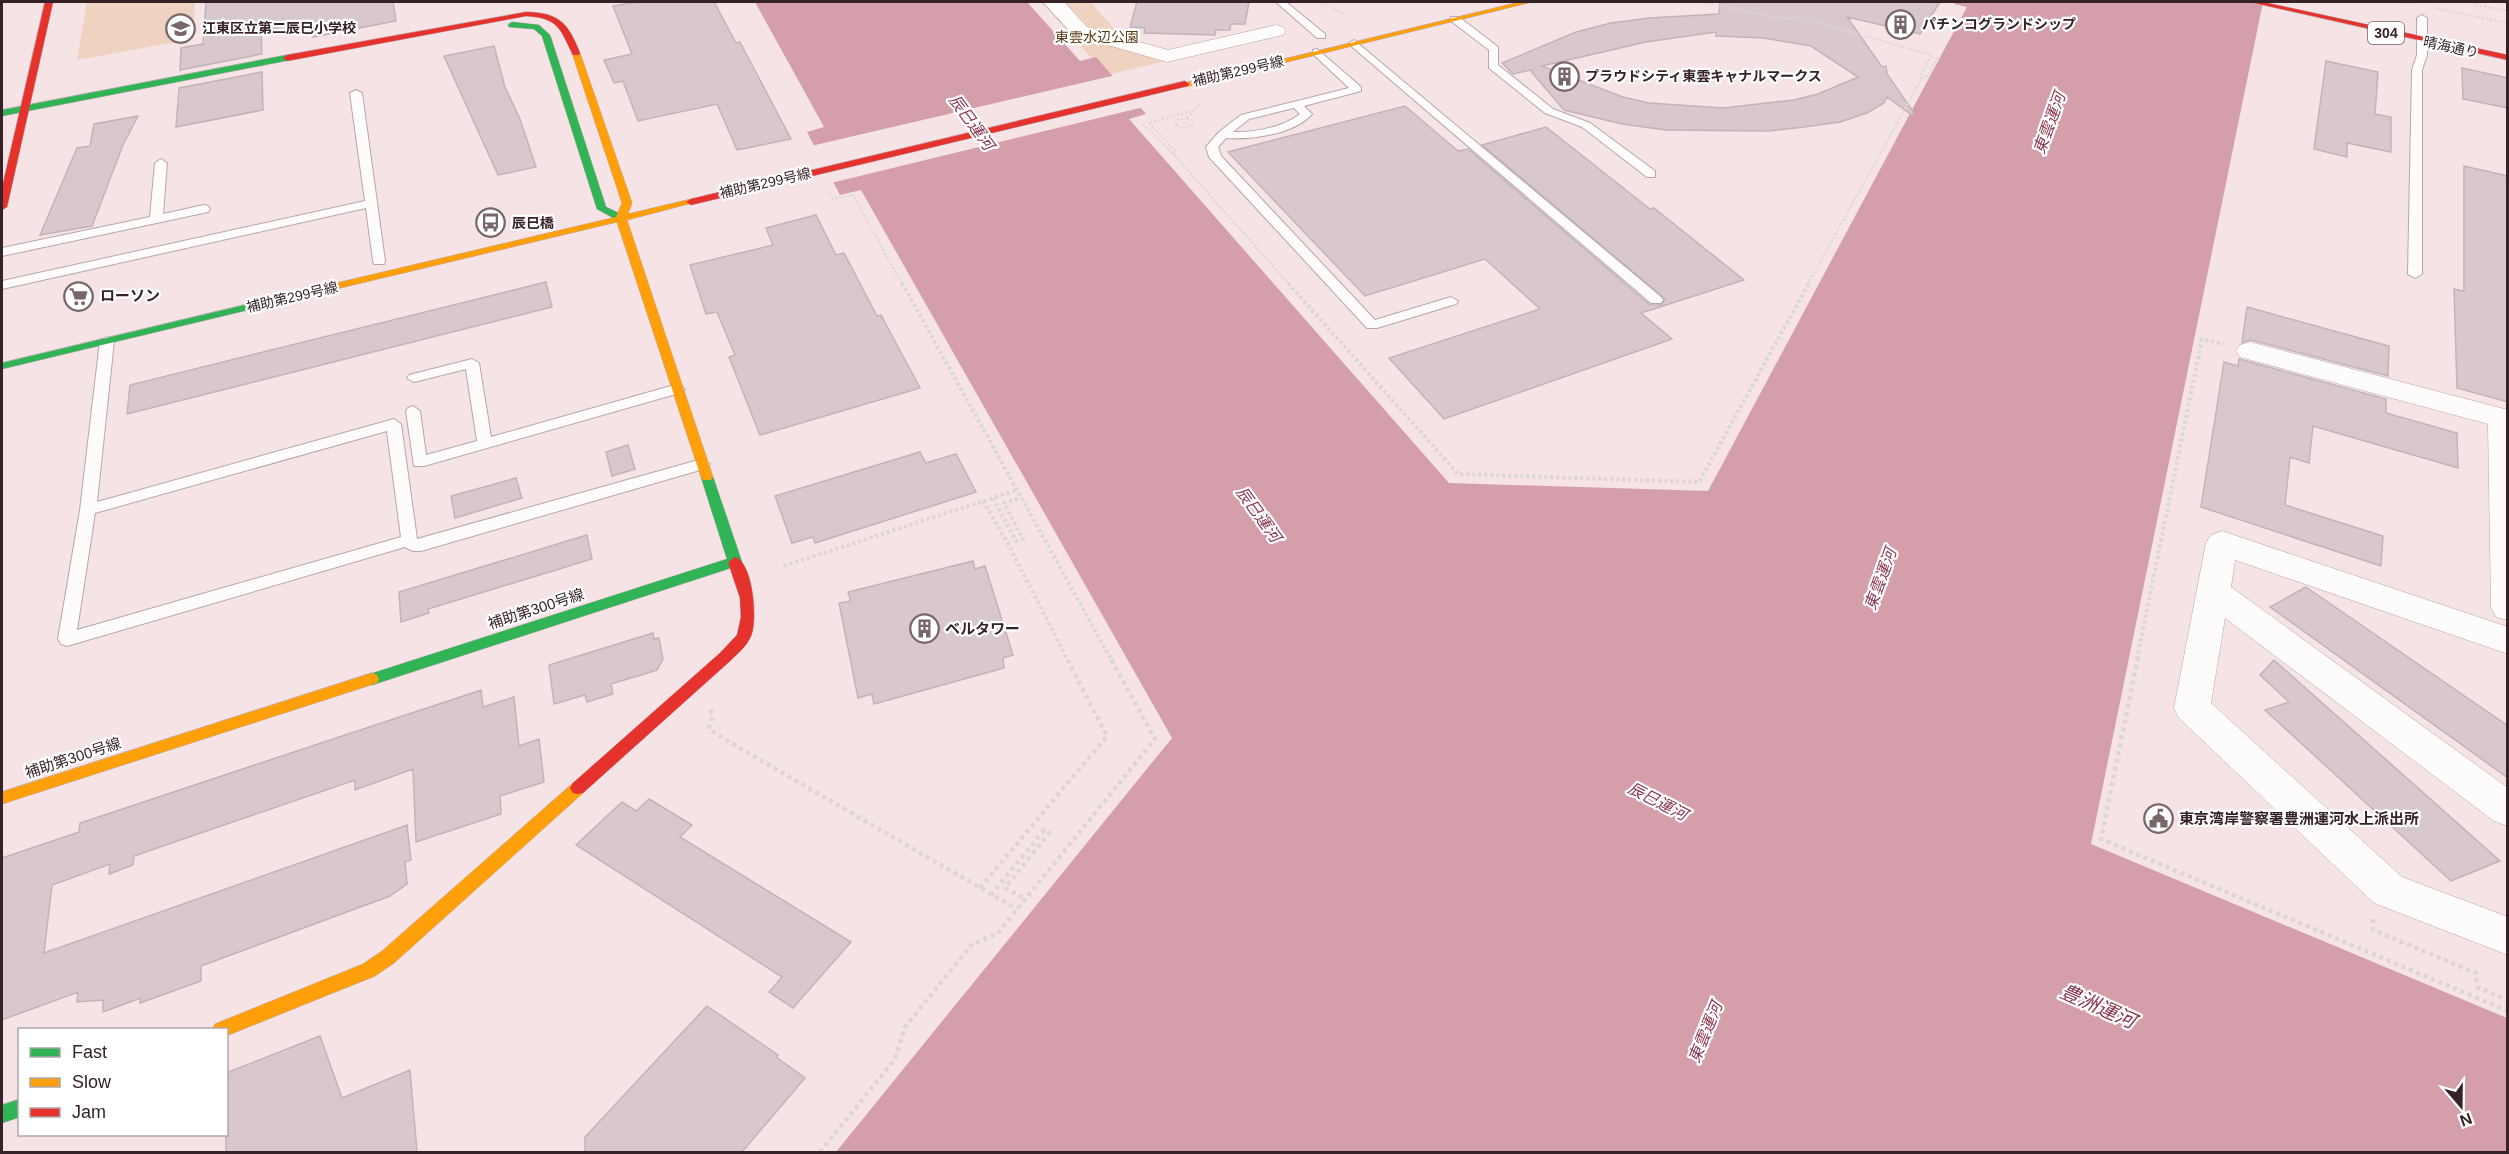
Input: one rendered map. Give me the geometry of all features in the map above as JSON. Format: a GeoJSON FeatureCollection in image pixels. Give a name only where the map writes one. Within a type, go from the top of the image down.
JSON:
{"type":"FeatureCollection","features":[{"type":"Feature","properties":{"kind":"street"},"geometry":{"type":"LineString","coordinates":[[2,207],[7,164],[23,114],[49,2]]}},
{"type":"Feature","properties":{"kind":"street"},"geometry":{"type":"LineString","coordinates":[[1053,2],[1080,31],[1167,56],[1276,31]]}},
{"type":"Feature","properties":{"kind":"street","name":"補助第299号線"},"geometry":{"type":"LineString","coordinates":[[2,366],[1528,2]]}},
{"type":"Feature","properties":{"kind":"street","name":"晴海通り"},"geometry":{"type":"LineString","coordinates":[[2260,3],[2422,41],[2508,58]]}},
{"type":"Feature","properties":{"kind":"street"},"geometry":{"type":"LineString","coordinates":[[2,123],[23,114],[498,18],[544,15],[560,20],[568,31],[627,203],[621,218],[747,601],[748,618],[743,637],[725,657],[388,957],[348,980],[224,1028]]}},
{"type":"Feature","properties":{"kind":"street"},"geometry":{"type":"LineString","coordinates":[[2,113],[23,114],[491,28],[525,25],[536,27],[546,35],[602,209],[621,218]]}},
{"type":"Feature","properties":{"kind":"street","name":"補助第299号線"},"geometry":{"type":"LineString","coordinates":[[1299,42],[1330,34]]}},
{"type":"Feature","properties":{"kind":"street","name":"補助第299号線"},"geometry":{"type":"LineString","coordinates":[[530,226],[763,170]]}},
{"type":"Feature","properties":{"kind":"street"},"geometry":{"type":"LineString","coordinates":[[2250,351],[2505,420],[2508,608]]}},
{"type":"Feature","properties":{"kind":"street"},"geometry":{"type":"LineString","coordinates":[[2508,641],[2222,543],[2192,708],[2388,890],[2508,936]]}},
{"type":"Feature","properties":{"kind":"street","name":"補助第300号線"},"geometry":{"type":"LineString","coordinates":[[2,798],[735,562]]}},
{"type":"Feature","properties":{"kind":"street"},"geometry":{"type":"LineString","coordinates":[[2213,591],[2508,810]]}},
{"type":"Feature","properties":{"kind":"street"},"geometry":{"type":"LineString","coordinates":[[2,1114],[18,1108]]}},
{"type":"Feature","properties":{"kind":"lane"},"geometry":{"type":"LineString","coordinates":[[1281,2],[1330,34]]}},
{"type":"Feature","properties":{"kind":"lane"},"geometry":{"type":"LineString","coordinates":[[1290,2],[1330,34]]}},
{"type":"Feature","properties":{"kind":"lane"},"geometry":{"type":"LineString","coordinates":[[2415,274],[2417,70],[2422,55],[2420,13]]}},
{"type":"Feature","properties":{"kind":"lane"},"geometry":{"type":"LineString","coordinates":[[1455,19],[1494,49],[1493,66],[1549,111],[1586,125],[1651,174]]}},
{"type":"Feature","properties":{"kind":"lane"},"geometry":{"type":"LineString","coordinates":[[1354,43],[1656,300]]}},
{"type":"Feature","properties":{"kind":"lane"},"geometry":{"type":"LineString","coordinates":[[1317,52],[1357,89],[1245,117],[1223,134],[1212,147],[1215,157],[1372,325],[1451,301]]}},
{"type":"Feature","properties":{"kind":"lane"},"geometry":{"type":"LineString","coordinates":[[356,93],[379,261]]}},
{"type":"Feature","properties":{"kind":"lane"},"geometry":{"type":"LineString","coordinates":[[1223,134],[1245,136],[1295,124],[1306,114],[1296,104]]}},
{"type":"Feature","properties":{"kind":"lane"},"geometry":{"type":"LineString","coordinates":[[156,219],[161,163]]}},
{"type":"Feature","properties":{"kind":"lane"},"geometry":{"type":"LineString","coordinates":[[2,285],[371,203]]}},
{"type":"Feature","properties":{"kind":"lane"},"geometry":{"type":"LineString","coordinates":[[2,252],[204,209]]}},
{"type":"Feature","properties":{"kind":"lane"},"geometry":{"type":"LineString","coordinates":[[107,341],[88,510],[67,639],[409,540]]}},
{"type":"Feature","properties":{"kind":"lane"},"geometry":{"type":"LineString","coordinates":[[414,378],[471,363],[486,443]]}},
{"type":"Feature","properties":{"kind":"lane"},"geometry":{"type":"LineString","coordinates":[[413,411],[419,462],[678,389]]}},
{"type":"Feature","properties":{"kind":"lane"},"geometry":{"type":"LineString","coordinates":[[88,510],[394,424],[409,540],[413,545],[421,545],[702,464]]}},
{"type":"Feature","properties":{"kind":"path"},"geometry":{"type":"LineString","coordinates":[[1320,2],[1345,15]]}},
{"type":"Feature","properties":{"kind":"path"},"geometry":{"type":"LineString","coordinates":[[1143,124],[1168,152],[1174,155],[1458,474],[1700,482],[1922,78],[1920,76],[1932,55],[1798,17],[1785,19],[1700,2]]}},
{"type":"Feature","properties":{"kind":"path"},"geometry":{"type":"LineString","coordinates":[[2401,2],[2420,13],[2508,23]]}},
{"type":"Feature","properties":{"kind":"path"},"geometry":{"type":"LineString","coordinates":[[2475,2],[2475,5],[2508,11]]}},
{"type":"Feature","properties":{"kind":"path"},"geometry":{"type":"LineString","coordinates":[[1922,78],[1928,76],[1938,56]]}},
{"type":"Feature","properties":{"kind":"path"},"geometry":{"type":"LineString","coordinates":[[1174,155],[1175,151],[1149,123],[1192,111]]}},
{"type":"Feature","properties":{"kind":"path"},"geometry":{"type":"LineString","coordinates":[[1187,118],[1194,121],[1192,125],[1183,128],[1175,125],[1177,120],[1187,118]]}},
{"type":"Feature","properties":{"kind":"path"},"geometry":{"type":"LineString","coordinates":[[820,1152],[896,1059],[905,1027],[972,944],[997,934],[1155,739],[853,195],[833,200]]}},
{"type":"Feature","properties":{"kind":"path"},"geometry":{"type":"LineString","coordinates":[[784,566],[1017,490]]}},
{"type":"Feature","properties":{"kind":"path"},"geometry":{"type":"LineString","coordinates":[[993,498],[1016,541],[1023,539],[1004,503],[1021,498]]}},
{"type":"Feature","properties":{"kind":"path"},"geometry":{"type":"LineString","coordinates":[[980,888],[1107,736],[983,501]]}},
{"type":"Feature","properties":{"kind":"path"},"geometry":{"type":"LineString","coordinates":[[709,706],[713,715],[709,729],[724,739],[1017,909]]}},
{"type":"Feature","properties":{"kind":"path"},"geometry":{"type":"LineString","coordinates":[[991,895],[1044,830],[1049,833],[1005,888],[1025,899]]}},
{"type":"Feature","properties":{"kind":"path"},"geometry":{"type":"LineString","coordinates":[[2373,930],[2476,973],[2477,987],[2508,1000]]}},
{"type":"Feature","properties":{"kind":"green space"},"geometry":{"type":"Polygon","coordinates":[[[87,2],[195,2],[193,39],[77,60],[87,2]]]}},
{"type":"Feature","properties":{"kind":"green space","name":"東雲水辺公園"},"geometry":{"type":"Polygon","coordinates":[[[1041,2],[1090,2],[1125,40],[1164,52],[1258,39],[1107,75],[1041,2]]]}},
{"type":"Feature","properties":{"kind":"water"},"geometry":{"type":"Polygon","coordinates":[[[755,2],[1027,2],[1080,61],[1096,57],[1146,114],[1129,119],[1449,483],[1708,491],[1967,7],[1954,4],[1955,2],[2263,2],[2091,844],[2507,1018],[2507,1152],[836,1152],[1172,738],[861,190],[840,195],[807,132],[824,127],[755,2]]]}},
{"type":"Feature","properties":{"kind":"pier"},"geometry":{"type":"Polygon","coordinates":[[[1116,75],[1144,107],[831,183],[811,146],[1116,75]]]}},
{"type":"Feature","properties":{"kind":"building"},"geometry":{"type":"Polygon","coordinates":[[[206,2],[393,2],[396,21],[313,37],[311,22],[261,31],[262,54],[180,70],[181,48],[203,44],[206,2]]]}},
{"type":"Feature","properties":{"kind":"building"},"geometry":{"type":"Polygon","coordinates":[[[637,2],[714,2],[736,43],[740,42],[791,139],[737,150],[717,104],[638,121],[623,81],[614,83],[604,60],[632,54],[613,6],[637,2]]]}},
{"type":"Feature","properties":{"kind":"building"},"geometry":{"type":"Polygon","coordinates":[[[1137,2],[1249,2],[1245,24],[1231,24],[1230,30],[1216,30],[1215,35],[1144,33],[1145,28],[1130,27],[1137,2]]]}},
{"type":"Feature","properties":{"kind":"building","name":"プラウドシティ東雲キャナルマークス"},"geometry":{"type":"Polygon","coordinates":[[[1720,2],[1940,2],[1920,34],[1847,17],[1882,67],[1886,66],[1887,74],[1914,113],[1912,115],[1887,97],[1884,103],[1867,113],[1840,122],[1768,131],[1666,130],[1622,124],[1564,110],[1530,70],[1513,74],[1502,63],[1576,32],[1611,23],[1649,18],[1719,14],[1720,2]],[[1716,32],[1646,42],[1542,66],[1623,97],[1649,103],[1723,108],[1794,100],[1818,94],[1858,77],[1811,46],[1763,38],[1716,36],[1716,32]]]}},
{"type":"Feature","properties":{"kind":"building"},"geometry":{"type":"Polygon","coordinates":[[[494,46],[505,87],[520,119],[536,167],[498,175],[444,56],[494,46]]]}},
{"type":"Feature","properties":{"kind":"building"},"geometry":{"type":"Polygon","coordinates":[[[2326,61],[2378,72],[2375,114],[2391,117],[2391,152],[2347,143],[2347,157],[2314,149],[2326,61]]]}},
{"type":"Feature","properties":{"kind":"building"},"geometry":{"type":"Polygon","coordinates":[[[2462,68],[2508,78],[2508,108],[2463,99],[2462,68]]]}},
{"type":"Feature","properties":{"kind":"building"},"geometry":{"type":"Polygon","coordinates":[[[262,72],[263,110],[176,127],[179,88],[262,72]]]}},
{"type":"Feature","properties":{"kind":"building"},"geometry":{"type":"Polygon","coordinates":[[[1405,106],[1458,151],[1468,149],[1650,305],[1661,305],[1665,299],[1482,145],[1546,127],[1650,209],[1654,208],[1744,280],[1641,313],[1672,339],[1444,419],[1389,358],[1540,309],[1485,259],[1365,296],[1228,152],[1405,106]]]}},
{"type":"Feature","properties":{"kind":"building"},"geometry":{"type":"Polygon","coordinates":[[[138,116],[123,145],[92,226],[40,235],[77,148],[90,146],[94,124],[138,116]]]}},
{"type":"Feature","properties":{"kind":"building"},"geometry":{"type":"Polygon","coordinates":[[[2464,166],[2508,176],[2508,402],[2457,388],[2454,289],[2464,291],[2464,166]]]}},
{"type":"Feature","properties":{"kind":"building"},"geometry":{"type":"Polygon","coordinates":[[[816,215],[836,255],[844,253],[877,316],[881,315],[920,388],[760,435],[729,357],[735,355],[717,312],[706,314],[690,265],[773,245],[766,228],[816,215]]]}},
{"type":"Feature","properties":{"kind":"building"},"geometry":{"type":"Polygon","coordinates":[[[546,282],[552,307],[127,414],[130,385],[546,282]]]}},
{"type":"Feature","properties":{"kind":"building"},"geometry":{"type":"Polygon","coordinates":[[[2247,307],[2389,346],[2388,376],[2251,340],[2242,342],[2247,307]]]}},
{"type":"Feature","properties":{"kind":"building"},"geometry":{"type":"Polygon","coordinates":[[[2239,359],[2386,399],[2386,413],[2457,433],[2458,468],[2313,426],[2309,463],[2290,457],[2285,505],[2383,536],[2381,566],[2201,507],[2224,362],[2238,366],[2239,359]]]}},
{"type":"Feature","properties":{"kind":"building"},"geometry":{"type":"Polygon","coordinates":[[[628,445],[635,469],[612,476],[606,452],[628,445]]]}},
{"type":"Feature","properties":{"kind":"building"},"geometry":{"type":"Polygon","coordinates":[[[920,452],[926,463],[956,454],[976,492],[815,543],[813,537],[792,543],[775,496],[920,452]]]}},
{"type":"Feature","properties":{"kind":"building"},"geometry":{"type":"Polygon","coordinates":[[[516,478],[522,498],[455,518],[451,496],[516,478]]]}},
{"type":"Feature","properties":{"kind":"building"},"geometry":{"type":"Polygon","coordinates":[[[587,535],[592,559],[428,609],[429,613],[401,622],[399,592],[587,535]]]}},
{"type":"Feature","properties":{"kind":"building","name":"ベルタワー"},"geometry":{"type":"Polygon","coordinates":[[[973,561],[975,569],[985,566],[1013,655],[1003,658],[1004,668],[874,704],[872,694],[858,698],[839,603],[851,601],[848,592],[973,561]]]}},
{"type":"Feature","properties":{"kind":"building"},"geometry":{"type":"Polygon","coordinates":[[[2306,587],[2508,726],[2508,778],[2270,607],[2306,587]]]}},
{"type":"Feature","properties":{"kind":"building"},"geometry":{"type":"Polygon","coordinates":[[[653,633],[654,639],[659,638],[663,659],[657,670],[611,684],[613,694],[587,702],[585,695],[554,704],[549,665],[653,633]]]}},
{"type":"Feature","properties":{"kind":"building"},"geometry":{"type":"Polygon","coordinates":[[[2274,660],[2500,861],[2451,881],[2265,710],[2289,702],[2260,675],[2274,660]]]}},
{"type":"Feature","properties":{"kind":"building"},"geometry":{"type":"Polygon","coordinates":[[[481,690],[483,707],[514,697],[519,746],[539,739],[544,782],[500,796],[501,814],[416,842],[413,769],[355,790],[355,780],[134,856],[133,865],[109,874],[110,864],[52,885],[44,953],[407,825],[411,860],[405,862],[407,884],[390,896],[201,966],[201,981],[140,1003],[141,998],[103,1012],[103,1000],[77,1002],[78,992],[2,1020],[2,858],[79,832],[80,823],[481,690]]]}},
{"type":"Feature","properties":{"kind":"building"},"geometry":{"type":"Polygon","coordinates":[[[649,799],[692,825],[680,837],[851,942],[793,1008],[769,992],[782,977],[576,845],[622,802],[636,811],[649,799]]]}},
{"type":"Feature","properties":{"kind":"building"},"geometry":{"type":"Polygon","coordinates":[[[707,1006],[778,1055],[776,1057],[805,1078],[742,1152],[585,1152],[585,1137],[707,1006]]]}},
{"type":"Feature","properties":{"kind":"building"},"geometry":{"type":"Polygon","coordinates":[[[320,1036],[342,1098],[410,1070],[417,1152],[226,1152],[228,1072],[320,1036]]]}},
{"type":"Feature","properties":{"kind":"traffic: fast"},"geometry":{"type":"LineString","coordinates":[[512,25],[536,27],[546,35],[602,209],[621,218]]}},
{"type":"Feature","properties":{"kind":"traffic: fast"},"geometry":{"type":"LineString","coordinates":[[2,113],[287,58]]}},
{"type":"Feature","properties":{"kind":"traffic: fast"},"geometry":{"type":"LineString","coordinates":[[2,366],[290,297]]}},
{"type":"Feature","properties":{"kind":"traffic: fast"},"geometry":{"type":"LineString","coordinates":[[372,679],[735,562],[707,477]]}},
{"type":"Feature","properties":{"kind":"traffic: fast"},"geometry":{"type":"LineString","coordinates":[[2,1114],[18,1109]]}},
{"type":"Feature","properties":{"kind":"traffic: slow"},"geometry":{"type":"LineString","coordinates":[[1185,84],[1528,2]]}},
{"type":"Feature","properties":{"kind":"traffic: slow"},"geometry":{"type":"LineString","coordinates":[[576,53],[627,203],[621,218]]}},
{"type":"Feature","properties":{"kind":"traffic: slow"},"geometry":{"type":"LineString","coordinates":[[290,297],[691,202]]}},
{"type":"Feature","properties":{"kind":"traffic: slow"},"geometry":{"type":"LineString","coordinates":[[621,218],[707,477]]}},
{"type":"Feature","properties":{"kind":"traffic: slow"},"geometry":{"type":"LineString","coordinates":[[2,798],[372,679]]}},
{"type":"Feature","properties":{"kind":"traffic: slow"},"geometry":{"type":"LineString","coordinates":[[226,1028],[369,970],[388,957],[578,788]]}},
{"type":"Feature","properties":{"kind":"traffic: jam"},"geometry":{"type":"LineString","coordinates":[[2,207],[49,2]]}},
{"type":"Feature","properties":{"kind":"traffic: jam"},"geometry":{"type":"LineString","coordinates":[[2254,2],[2508,58]]}},
{"type":"Feature","properties":{"kind":"traffic: jam"},"geometry":{"type":"LineString","coordinates":[[287,58],[526,14],[546,16],[559,23],[568,35],[576,53]]}},
{"type":"Feature","properties":{"kind":"traffic: jam"},"geometry":{"type":"LineString","coordinates":[[691,202],[1185,84]]}},
{"type":"Feature","properties":{"kind":"traffic: jam"},"geometry":{"type":"LineString","coordinates":[[578,788],[725,657],[742,639],[747,627],[748,608],[735,562]]}},
{"type":"Feature","properties":{"kind":"place","name":"パチンコグランドシップ"},"geometry":{"type":"Point","coordinates":[1901,24]}},
{"type":"Feature","properties":{"kind":"place","name":"江東区立第二辰巳小学校"},"geometry":{"type":"Point","coordinates":[181,28]}},
{"type":"Feature","properties":{"kind":"place","name":"プラウドシティ東雲キャナルマークス"},"geometry":{"type":"Point","coordinates":[1564,76]}},
{"type":"Feature","properties":{"kind":"place","name":"辰巳橋"},"geometry":{"type":"Point","coordinates":[491,223]}},
{"type":"Feature","properties":{"kind":"place","name":"ローソン"},"geometry":{"type":"Point","coordinates":[79,296]}},
{"type":"Feature","properties":{"kind":"place","name":"ベルタワー"},"geometry":{"type":"Point","coordinates":[924,629]}},
{"type":"Feature","properties":{"kind":"place","name":"東京湾岸警察署豊洲運河水上派出所"},"geometry":{"type":"Point","coordinates":[2158,819]}},
{"type":"Feature","properties":{"kind":"water label","name":"辰巳運河"},"geometry":{"type":"Point","coordinates":[972,122]}},
{"type":"Feature","properties":{"kind":"water label","name":"東雲運河"},"geometry":{"type":"Point","coordinates":[2049,123]}},
{"type":"Feature","properties":{"kind":"water label","name":"辰巳運河"},"geometry":{"type":"Point","coordinates":[1259,514]}},
{"type":"Feature","properties":{"kind":"water label","name":"東雲運河"},"geometry":{"type":"Point","coordinates":[1880,579]}},
{"type":"Feature","properties":{"kind":"water label","name":"辰巳運河"},"geometry":{"type":"Point","coordinates":[1658,801]}},
{"type":"Feature","properties":{"kind":"water label","name":"豊洲運河"},"geometry":{"type":"Point","coordinates":[2098,1006]}},
{"type":"Feature","properties":{"kind":"water label","name":"東雲運河"},"geometry":{"type":"Point","coordinates":[1705,1032]}}]}
